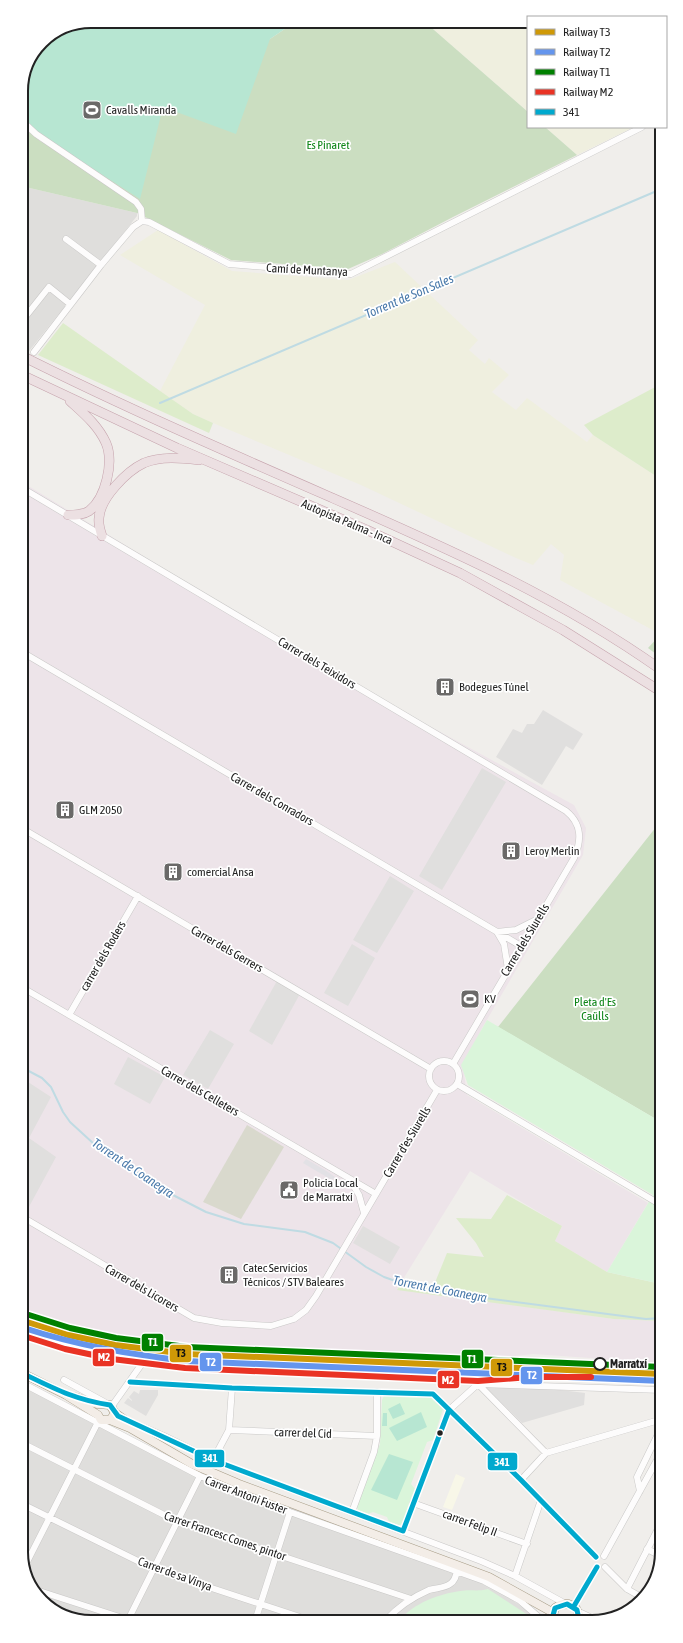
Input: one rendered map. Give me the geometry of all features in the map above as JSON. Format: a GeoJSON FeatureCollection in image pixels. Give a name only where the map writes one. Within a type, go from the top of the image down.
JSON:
{"type":"FeatureCollection","features":[{"type":"Feature","properties":{"kind":"highway","name":"Autopista Palma - Inca"},"geometry":{"type":"LineString","coordinates":[[28,359],[197,439],[463,556],[566,610],[620,642],[655,666]]}},
{"type":"Feature","properties":{"kind":"highway","name":"Autopista Palma - Inca"},"geometry":{"type":"LineString","coordinates":[[28,378],[208,462],[367,530],[460,573],[564,630],[655,688]]}},
{"type":"Feature","properties":{"kind":"highway"},"geometry":{"type":"LineString","coordinates":[[63,394],[91,420],[100,432],[106,444],[109,458],[109,472],[105,485],[93,507],[88,512],[82,514],[68,515]]}},
{"type":"Feature","properties":{"kind":"highway"},"geometry":{"type":"LineString","coordinates":[[102,536],[99,517],[101,508],[120,480],[131,471],[145,463],[161,459],[208,462]]}},
{"type":"Feature","properties":{"kind":"main road"},"geometry":{"type":"LineString","coordinates":[[28,1376],[66,1395],[98,1415],[101,1420],[111,1410]]}},
{"type":"Feature","properties":{"kind":"main road"},"geometry":{"type":"LineString","coordinates":[[66,1395],[111,1410],[151,1442],[192,1464],[239,1484],[489,1577],[550,1615]]}},
{"type":"Feature","properties":{"kind":"main road"},"geometry":{"type":"LineString","coordinates":[[98,1415],[98,1408],[111,1410]]}},
{"type":"Feature","properties":{"kind":"main road"},"geometry":{"type":"LineString","coordinates":[[553,1615],[559,1605],[564,1603],[577,1612]]}},
{"type":"Feature","properties":{"kind":"street"},"geometry":{"type":"LineString","coordinates":[[28,127],[36,134],[136,202],[141,209],[142,221],[133,227],[101,265],[34,352]]}},
{"type":"Feature","properties":{"kind":"street","name":"Camí de Muntanya"},"geometry":{"type":"LineString","coordinates":[[142,221],[149,222],[229,264],[351,274],[640,128]]}},
{"type":"Feature","properties":{"kind":"street"},"geometry":{"type":"LineString","coordinates":[[66,239],[101,265]]}},
{"type":"Feature","properties":{"kind":"street"},"geometry":{"type":"LineString","coordinates":[[28,314],[49,287],[70,304]]}},
{"type":"Feature","properties":{"kind":"street","name":"Carrer dels Teixidors"},"geometry":{"type":"LineString","coordinates":[[28,492],[566,811],[574,818],[579,826],[579,846],[574,858]]}},
{"type":"Feature","properties":{"kind":"street","name":"Carrer dels Conradors"},"geometry":{"type":"LineString","coordinates":[[28,656],[521,946]]}},
{"type":"Feature","properties":{"kind":"street","name":"Carrer dels Gerrers"},"geometry":{"type":"LineString","coordinates":[[28,832],[431,1069]]}},
{"type":"Feature","properties":{"kind":"street","name":"Carrer dels Siurells"},"geometry":{"type":"LineString","coordinates":[[453,1064],[574,858]]}},
{"type":"Feature","properties":{"kind":"street","name":"carrer dels Roders"},"geometry":{"type":"LineString","coordinates":[[69,1015],[138,896]]}},
{"type":"Feature","properties":{"kind":"street"},"geometry":{"type":"LineString","coordinates":[[508,970],[504,944],[497,932],[516,930],[538,919]]}},
{"type":"Feature","properties":{"kind":"street","name":"Carrer dels Celleters"},"geometry":{"type":"LineString","coordinates":[[28,991],[376,1194]]}},
{"type":"Feature","properties":{"kind":"street"},"geometry":{"type":"LineString","coordinates":[[443,1061],[453,1064],[459,1076],[457,1084],[446,1092],[438,1090],[430,1083],[429,1073],[431,1069],[434,1065],[443,1061]]}},
{"type":"Feature","properties":{"kind":"street"},"geometry":{"type":"LineString","coordinates":[[457,1084],[655,1201]]}},
{"type":"Feature","properties":{"kind":"street","name":"Carrer d'es Siurells"},"geometry":{"type":"LineString","coordinates":[[376,1194],[438,1090]]}},
{"type":"Feature","properties":{"kind":"street"},"geometry":{"type":"LineString","coordinates":[[349,1178],[359,1195],[364,1213]]}},
{"type":"Feature","properties":{"kind":"street"},"geometry":{"type":"LineString","coordinates":[[364,1213],[376,1194]]}},
{"type":"Feature","properties":{"kind":"street","name":"Carrer dels Licorers"},"geometry":{"type":"LineString","coordinates":[[28,1220],[194,1318],[222,1323],[271,1326],[294,1319],[306,1310],[364,1213]]}},
{"type":"Feature","properties":{"kind":"street"},"geometry":{"type":"LineString","coordinates":[[111,1410],[146,1358]]}},
{"type":"Feature","properties":{"kind":"street"},"geometry":{"type":"LineString","coordinates":[[64,1380],[111,1410],[213,1460],[481,1561],[515,1576],[564,1603]]}},
{"type":"Feature","properties":{"kind":"street"},"geometry":{"type":"LineString","coordinates":[[130,1382],[232,1388],[434,1394],[596,1557]]}},
{"type":"Feature","properties":{"kind":"street"},"geometry":{"type":"LineString","coordinates":[[478,1384],[546,1453]]}},
{"type":"Feature","properties":{"kind":"street"},"geometry":{"type":"LineString","coordinates":[[403,1531],[449,1410],[478,1384],[582,1389],[655,1390]]}},
{"type":"Feature","properties":{"kind":"street","name":"Carrer Antoni Fuster"},"geometry":{"type":"LineString","coordinates":[[28,1386],[90,1418],[97,1424],[116,1431],[200,1476],[290,1512],[484,1581],[519,1600],[536,1615]]}},
{"type":"Feature","properties":{"kind":"street"},"geometry":{"type":"LineString","coordinates":[[213,1460],[229,1430],[232,1388]]}},
{"type":"Feature","properties":{"kind":"street"},"geometry":{"type":"LineString","coordinates":[[352,1512],[374,1452],[377,1436],[377,1392]]}},
{"type":"Feature","properties":{"kind":"street"},"geometry":{"type":"LineString","coordinates":[[521,1480],[546,1453],[655,1421]]}},
{"type":"Feature","properties":{"kind":"street"},"geometry":{"type":"LineString","coordinates":[[29,1559],[97,1424]]}},
{"type":"Feature","properties":{"kind":"street","name":"carrer del Cid"},"geometry":{"type":"LineString","coordinates":[[229,1430],[377,1436]]}},
{"type":"Feature","properties":{"kind":"street"},"geometry":{"type":"LineString","coordinates":[[640,1491],[637,1477],[655,1440]]}},
{"type":"Feature","properties":{"kind":"street","name":"Carrer Francesc Comes, pintor"},"geometry":{"type":"LineString","coordinates":[[28,1446],[176,1521],[411,1599]]}},
{"type":"Feature","properties":{"kind":"street"},"geometry":{"type":"LineString","coordinates":[[604,1556],[655,1464]]}},
{"type":"Feature","properties":{"kind":"street"},"geometry":{"type":"LineString","coordinates":[[130,1615],[200,1476]]}},
{"type":"Feature","properties":{"kind":"street"},"geometry":{"type":"LineString","coordinates":[[515,1576],[541,1500]]}},
{"type":"Feature","properties":{"kind":"street","name":"carrer Felip II"},"geometry":{"type":"LineString","coordinates":[[413,1503],[527,1544]]}},
{"type":"Feature","properties":{"kind":"street","name":"Carrer de sa Vinya"},"geometry":{"type":"LineString","coordinates":[[28,1506],[154,1569],[294,1615]]}},
{"type":"Feature","properties":{"kind":"street"},"geometry":{"type":"LineString","coordinates":[[257,1615],[290,1512]]}},
{"type":"Feature","properties":{"kind":"street"},"geometry":{"type":"LineString","coordinates":[[627,1589],[655,1534]]}},
{"type":"Feature","properties":{"kind":"street"},"geometry":{"type":"LineString","coordinates":[[647,1549],[655,1553]]}},
{"type":"Feature","properties":{"kind":"street"},"geometry":{"type":"LineString","coordinates":[[596,1557],[604,1556]]}},
{"type":"Feature","properties":{"kind":"street"},"geometry":{"type":"LineString","coordinates":[[604,1556],[608,1562],[605,1568]]}},
{"type":"Feature","properties":{"kind":"street"},"geometry":{"type":"LineString","coordinates":[[577,1612],[596,1567],[594,1561],[596,1557]]}},
{"type":"Feature","properties":{"kind":"street"},"geometry":{"type":"LineString","coordinates":[[596,1567],[601,1569],[605,1568],[627,1589],[638,1595]]}},
{"type":"Feature","properties":{"kind":"street"},"geometry":{"type":"LineString","coordinates":[[390,1615],[411,1599],[430,1590],[449,1585],[455,1579],[457,1571]]}},
{"type":"Feature","properties":{"kind":"street"},"geometry":{"type":"LineString","coordinates":[[43,1592],[112,1615]]}},
{"type":"Feature","properties":{"kind":"shaded area"},"geometry":{"type":"Polygon","coordinates":[[[28,188],[137,213],[137,216],[28,352],[28,188]]]}},
{"type":"Feature","properties":{"kind":"shaded area"},"geometry":{"type":"Polygon","coordinates":[[[28,486],[349,682],[574,805],[586,828],[583,855],[481,1030],[464,1074],[467,1095],[648,1203],[607,1272],[555,1241],[562,1226],[470,1171],[397,1289],[614,1319],[655,1321],[655,1363],[533,1354],[480,1360],[192,1349],[140,1342],[28,1314],[28,486]]]}},
{"type":"Feature","properties":{"kind":"shaded area"},"geometry":{"type":"Polygon","coordinates":[[[543,710],[583,734],[573,750],[566,746],[542,785],[496,757],[513,729],[522,733],[527,724],[534,724],[543,710]]]}},
{"type":"Feature","properties":{"kind":"shaded area"},"geometry":{"type":"Polygon","coordinates":[[[482,768],[506,782],[442,890],[419,876],[482,768]]]}},
{"type":"Feature","properties":{"kind":"shaded area"},"geometry":{"type":"Polygon","coordinates":[[[390,876],[414,891],[377,953],[353,940],[390,876]]]}},
{"type":"Feature","properties":{"kind":"shaded area"},"geometry":{"type":"Polygon","coordinates":[[[352,944],[375,958],[348,1006],[324,993],[352,944]]]}},
{"type":"Feature","properties":{"kind":"shaded area"},"geometry":{"type":"Polygon","coordinates":[[[278,979],[301,992],[272,1045],[249,1031],[278,979]]]}},
{"type":"Feature","properties":{"kind":"shaded area"},"geometry":{"type":"Polygon","coordinates":[[[210,1030],[234,1044],[208,1089],[183,1075],[210,1030]]]}},
{"type":"Feature","properties":{"kind":"shaded area"},"geometry":{"type":"Polygon","coordinates":[[[128,1057],[165,1077],[150,1104],[114,1084],[128,1057]]]}},
{"type":"Feature","properties":{"kind":"shaded area"},"geometry":{"type":"Polygon","coordinates":[[[28,1082],[51,1097],[29,1138],[56,1157],[28,1209],[28,1082]]]}},
{"type":"Feature","properties":{"kind":"shaded area"},"geometry":{"type":"Polygon","coordinates":[[[247,1125],[284,1147],[241,1219],[203,1202],[247,1125]]]}},
{"type":"Feature","properties":{"kind":"shaded area"},"geometry":{"type":"Polygon","coordinates":[[[306,1159],[335,1177],[332,1180],[303,1163],[306,1159]]]}},
{"type":"Feature","properties":{"kind":"shaded area"},"geometry":{"type":"Polygon","coordinates":[[[363,1226],[400,1247],[390,1264],[353,1243],[363,1226]]]}},
{"type":"Feature","properties":{"kind":"shaded area"},"geometry":{"type":"Polygon","coordinates":[[[481,1376],[538,1377],[536,1387],[585,1393],[584,1405],[522,1423],[482,1384],[481,1376]]]}},
{"type":"Feature","properties":{"kind":"shaded area"},"geometry":{"type":"Polygon","coordinates":[[[28,1387],[200,1476],[472,1570],[533,1615],[87,1615],[78,1614],[63,1609],[44,1594],[34,1580],[29,1565],[28,1387]]]}},
{"type":"Feature","properties":{"kind":"shaded area"},"geometry":{"type":"Polygon","coordinates":[[[140,1390],[158,1390],[158,1395],[146,1416],[124,1403],[128,1398],[132,1401],[129,1397],[134,1391],[139,1394],[140,1390]]]}},
{"type":"Feature","properties":{"kind":"shaded area"},"geometry":{"type":"Polygon","coordinates":[[[456,1474],[465,1478],[452,1510],[443,1507],[456,1474]]]}},
{"type":"Feature","properties":{"kind":"green space","name":"Cavalls Miranda"},"geometry":{"type":"Polygon","coordinates":[[[91,28],[286,28],[270,39],[236,134],[163,107],[140,199],[59,147],[28,125],[28,87],[30,74],[34,63],[49,44],[59,36],[78,29],[91,28]]]}},
{"type":"Feature","properties":{"kind":"green space","name":"Es Pinaret"},"geometry":{"type":"Polygon","coordinates":[[[286,28],[432,28],[527,111],[527,128],[546,128],[577,155],[382,254],[348,269],[231,260],[137,213],[28,188],[28,131],[40,141],[59,147],[270,39],[286,28]]]}},
{"type":"Feature","properties":{"kind":"green space"},"geometry":{"type":"Polygon","coordinates":[[[432,28],[527,28],[527,111],[432,28]]]}},
{"type":"Feature","properties":{"kind":"green space"},"geometry":{"type":"Polygon","coordinates":[[[546,128],[632,128],[577,155],[546,128]]]}},
{"type":"Feature","properties":{"kind":"green space"},"geometry":{"type":"Polygon","coordinates":[[[158,230],[232,271],[348,280],[395,262],[478,340],[469,350],[485,364],[489,358],[509,375],[492,392],[516,410],[527,398],[587,442],[593,435],[655,475],[655,631],[560,580],[564,555],[551,544],[533,565],[361,485],[193,414],[160,391],[205,305],[120,255],[158,230]]]}},
{"type":"Feature","properties":{"kind":"green space"},"geometry":{"type":"Polygon","coordinates":[[[63,323],[193,414],[213,423],[209,433],[38,355],[63,323]]]}},
{"type":"Feature","properties":{"kind":"green space"},"geometry":{"type":"Polygon","coordinates":[[[655,387],[655,475],[593,435],[584,425],[655,387]]]}},
{"type":"Feature","properties":{"kind":"green space"},"geometry":{"type":"Polygon","coordinates":[[[655,640],[655,653],[648,648],[655,640]]]}},
{"type":"Feature","properties":{"kind":"green space","name":"Pleta d'Es Caülls"},"geometry":{"type":"Polygon","coordinates":[[[655,828],[655,1119],[498,1027],[655,828]]]}},
{"type":"Feature","properties":{"kind":"green space"},"geometry":{"type":"Polygon","coordinates":[[[487,1020],[655,1118],[655,1283],[607,1272],[653,1195],[468,1085],[461,1065],[487,1020]]]}},
{"type":"Feature","properties":{"kind":"green space"},"geometry":{"type":"Polygon","coordinates":[[[507,1195],[562,1226],[555,1241],[607,1272],[655,1283],[655,1321],[614,1319],[397,1290],[403,1279],[434,1285],[447,1253],[484,1257],[476,1243],[456,1218],[491,1219],[507,1195]]]}},
{"type":"Feature","properties":{"kind":"green space"},"geometry":{"type":"Polygon","coordinates":[[[386,1392],[433,1394],[433,1400],[443,1409],[433,1440],[427,1442],[411,1484],[415,1489],[402,1524],[399,1525],[389,1522],[387,1517],[373,1512],[368,1514],[358,1510],[357,1507],[380,1444],[382,1400],[386,1392]]]}},
{"type":"Feature","properties":{"kind":"green space"},"geometry":{"type":"Polygon","coordinates":[[[400,1403],[405,1414],[393,1419],[388,1409],[400,1403]]]}},
{"type":"Feature","properties":{"kind":"green space"},"geometry":{"type":"Polygon","coordinates":[[[421,1412],[427,1427],[397,1441],[389,1428],[421,1412]]]}},
{"type":"Feature","properties":{"kind":"green space"},"geometry":{"type":"Polygon","coordinates":[[[383,1413],[387,1413],[387,1426],[382,1426],[383,1413]]]}},
{"type":"Feature","properties":{"kind":"green space"},"geometry":{"type":"Polygon","coordinates":[[[389,1454],[413,1462],[397,1500],[371,1490],[389,1454]]]}},
{"type":"Feature","properties":{"kind":"green space"},"geometry":{"type":"Polygon","coordinates":[[[488,1589],[528,1615],[405,1615],[427,1600],[444,1594],[467,1590],[488,1589]]]}},
{"type":"Feature","properties":{"kind":"waterway","name":"Torrent de Son Sales"},"geometry":{"type":"LineString","coordinates":[[160,403],[655,192]]}},
{"type":"Feature","properties":{"kind":"waterway","name":"Torrent de Coanegra"},"geometry":{"type":"LineString","coordinates":[[28,1071],[42,1078],[51,1087],[63,1112],[70,1122],[94,1144],[171,1194],[206,1212],[244,1224],[305,1232],[333,1243],[366,1267],[384,1277],[407,1285],[454,1294],[646,1319],[655,1318]]}},
{"type":"Feature","properties":{"kind":"tunnel"},"geometry":{"type":"LineString","coordinates":[[28,360],[34,352]]}},
{"type":"Feature","properties":{"kind":"rail line","name":"T1"},"geometry":{"type":"LineString","coordinates":[[28,1315],[70,1328],[116,1338],[187,1347],[655,1367]]}},
{"type":"Feature","properties":{"kind":"rail line","name":"T3"},"geometry":{"type":"LineString","coordinates":[[28,1322],[68,1335],[115,1345],[186,1354],[655,1374]]}},
{"type":"Feature","properties":{"kind":"rail line","name":"T2"},"geometry":{"type":"LineString","coordinates":[[28,1329],[64,1340],[104,1349],[186,1361],[655,1381]]}},
{"type":"Feature","properties":{"kind":"rail line","name":"M2"},"geometry":{"type":"LineString","coordinates":[[28,1337],[65,1349],[112,1359],[185,1368],[478,1381],[530,1377],[591,1377]]}},
{"type":"Feature","properties":{"kind":"transit line","name":"341"},"geometry":{"type":"LineString","coordinates":[[28,1376],[76,1397],[110,1405],[118,1416],[213,1460],[403,1531]]}},
{"type":"Feature","properties":{"kind":"transit line","name":"341"},"geometry":{"type":"LineString","coordinates":[[130,1382],[232,1388],[433,1394],[521,1480],[596,1557]]}},
{"type":"Feature","properties":{"kind":"transit line","name":"341"},"geometry":{"type":"LineString","coordinates":[[403,1531],[449,1410]]}},
{"type":"Feature","properties":{"kind":"transit line","name":"341"},"geometry":{"type":"LineString","coordinates":[[574,1606],[597,1567]]}},
{"type":"Feature","properties":{"kind":"transit line","name":"341"},"geometry":{"type":"LineString","coordinates":[[553,1615],[555,1608],[567,1604],[577,1610],[578,1615]]}},
{"type":"Feature","properties":{"kind":"place","name":"Cavalls Miranda"},"geometry":{"type":"Point","coordinates":[92,110]}},
{"type":"Feature","properties":{"kind":"place","name":"Bodegues Túnel"},"geometry":{"type":"Point","coordinates":[445,687]}},
{"type":"Feature","properties":{"kind":"place","name":"GLM 2050"},"geometry":{"type":"Point","coordinates":[65,810]}},
{"type":"Feature","properties":{"kind":"place","name":"Leroy Merlin"},"geometry":{"type":"Point","coordinates":[511,851]}},
{"type":"Feature","properties":{"kind":"place","name":"comercial Ansa"},"geometry":{"type":"Point","coordinates":[173,872]}},
{"type":"Feature","properties":{"kind":"place","name":"KV"},"geometry":{"type":"Point","coordinates":[470,999]}},
{"type":"Feature","properties":{"kind":"place","name":"Policia Local de Marratxí"},"geometry":{"type":"Point","coordinates":[289,1190]}},
{"type":"Feature","properties":{"kind":"place","name":"Catec Servicios Técnicos / STV Baleares"},"geometry":{"type":"Point","coordinates":[229,1275]}},
{"type":"Feature","properties":{"kind":"place","name":"Marratxí"},"geometry":{"type":"Point","coordinates":[600,1364]}}]}
